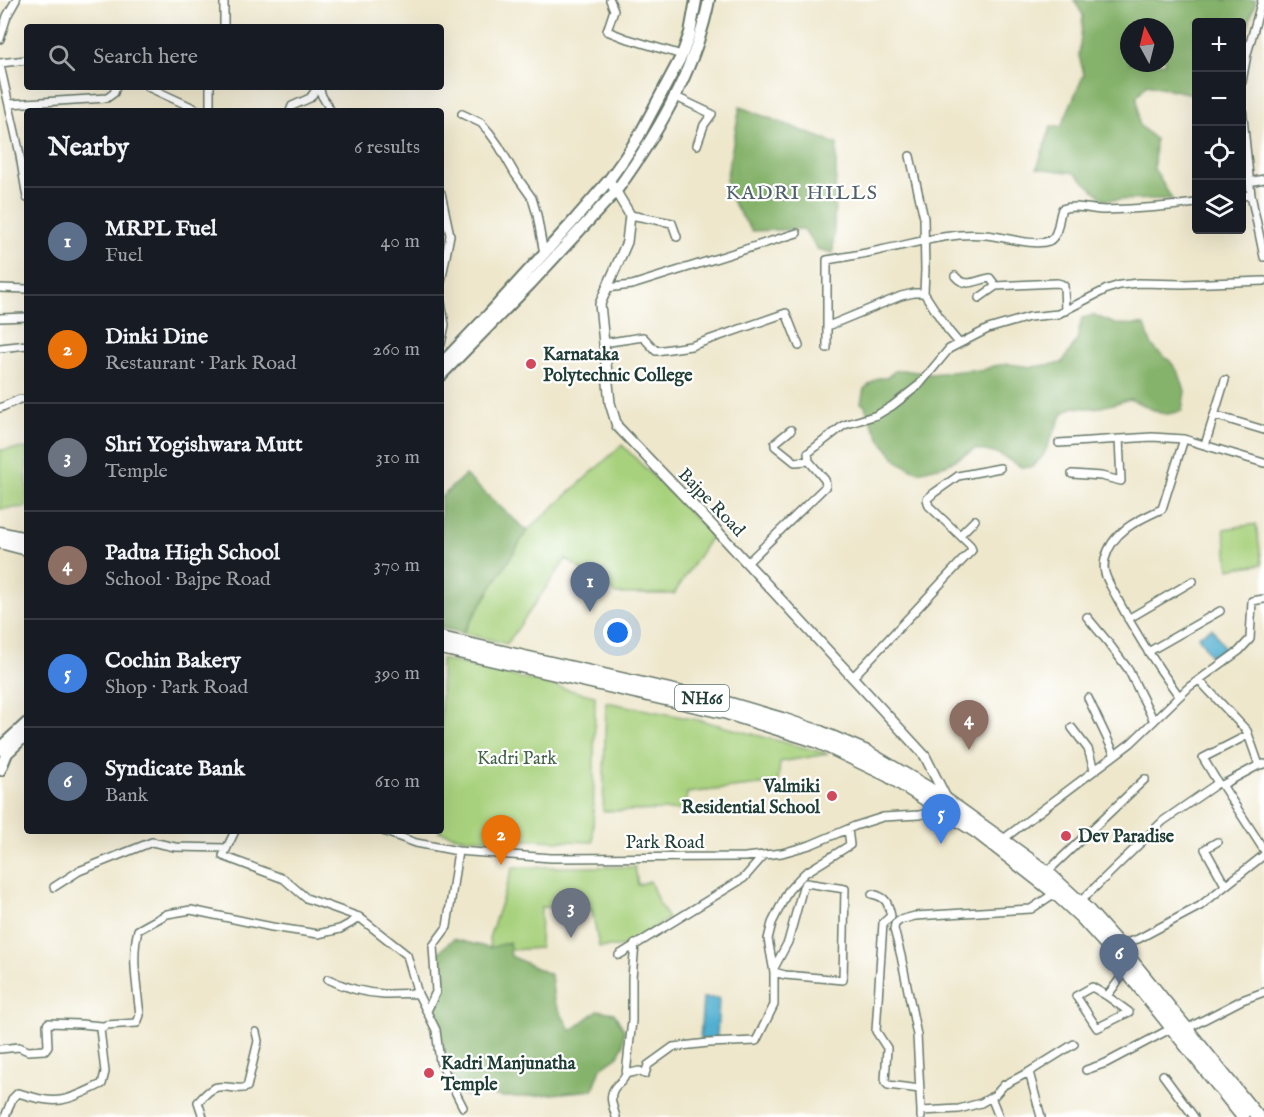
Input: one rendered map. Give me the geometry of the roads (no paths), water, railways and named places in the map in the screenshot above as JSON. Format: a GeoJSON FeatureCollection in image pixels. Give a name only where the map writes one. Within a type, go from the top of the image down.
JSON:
{"type":"FeatureCollection","features":[{"type":"Feature","properties":{"kind":"highway"},"geometry":{"type":"LineString","coordinates":[[0,533],[24,538]]}},
{"type":"Feature","properties":{"kind":"highway"},"geometry":{"type":"LineString","coordinates":[[0,542],[24,548]]}},
{"type":"Feature","properties":{"kind":"highway","name":"NH66"},"geometry":{"type":"LineString","coordinates":[[444,639],[727,703],[782,719],[867,752],[945,805],[1002,840],[1047,872],[1080,902],[1119,945],[1258,1117]]}},
{"type":"Feature","properties":{"kind":"highway","name":"NH66"},"geometry":{"type":"LineString","coordinates":[[444,649],[727,713],[780,729],[816,741],[945,805],[1081,917],[1111,950],[1244,1117]]}},
{"type":"Feature","properties":{"kind":"main road"},"geometry":{"type":"LineString","coordinates":[[444,361],[544,254],[609,180],[639,136],[670,81],[690,33],[696,0]]}},
{"type":"Feature","properties":{"kind":"main road"},"geometry":{"type":"LineString","coordinates":[[444,372],[616,191],[665,116],[692,60],[709,0]]}},
{"type":"Feature","properties":{"kind":"main road"},"geometry":{"type":"LineString","coordinates":[[0,749],[24,726]]}},
{"type":"Feature","properties":{"kind":"main road"},"geometry":{"type":"LineString","coordinates":[[0,770],[7,753],[24,737]]}},
{"type":"Feature","properties":{"kind":"street"},"geometry":{"type":"LineString","coordinates":[[0,39],[7,16],[16,0]]}},
{"type":"Feature","properties":{"kind":"street"},"geometry":{"type":"LineString","coordinates":[[224,0],[224,24]]}},
{"type":"Feature","properties":{"kind":"street"},"geometry":{"type":"LineString","coordinates":[[609,0],[614,10],[607,31],[682,55]]}},
{"type":"Feature","properties":{"kind":"street"},"geometry":{"type":"LineString","coordinates":[[1244,72],[1262,0]]}},
{"type":"Feature","properties":{"kind":"street"},"geometry":{"type":"LineString","coordinates":[[24,60],[0,64],[24,180]]}},
{"type":"Feature","properties":{"kind":"street"},"geometry":{"type":"LineString","coordinates":[[9,104],[107,98],[115,90]]}},
{"type":"Feature","properties":{"kind":"street"},"geometry":{"type":"LineString","coordinates":[[154,90],[194,108]]}},
{"type":"Feature","properties":{"kind":"street"},"geometry":{"type":"LineString","coordinates":[[210,90],[210,108]]}},
{"type":"Feature","properties":{"kind":"street"},"geometry":{"type":"LineString","coordinates":[[291,108],[310,98],[316,90]]}},
{"type":"Feature","properties":{"kind":"street"},"geometry":{"type":"LineString","coordinates":[[319,90],[329,108]]}},
{"type":"Feature","properties":{"kind":"street"},"geometry":{"type":"LineString","coordinates":[[674,96],[712,114],[704,125],[697,145]]}},
{"type":"Feature","properties":{"kind":"street"},"geometry":{"type":"LineString","coordinates":[[462,114],[481,123],[489,132],[532,198],[544,254]]}},
{"type":"Feature","properties":{"kind":"street"},"geometry":{"type":"LineString","coordinates":[[1244,126],[1249,182],[1264,258]]}},
{"type":"Feature","properties":{"kind":"street"},"geometry":{"type":"LineString","coordinates":[[910,156],[924,218],[924,293],[959,343]]}},
{"type":"Feature","properties":{"kind":"street"},"geometry":{"type":"LineString","coordinates":[[1249,182],[1264,179]]}},
{"type":"Feature","properties":{"kind":"street"},"geometry":{"type":"LineString","coordinates":[[609,180],[630,215],[672,223],[677,237]]}},
{"type":"Feature","properties":{"kind":"street"},"geometry":{"type":"LineString","coordinates":[[1246,196],[1251,195]]}},
{"type":"Feature","properties":{"kind":"street"},"geometry":{"type":"LineString","coordinates":[[827,348],[827,260],[965,234],[987,235],[1015,241],[1047,242],[1057,234],[1062,209],[1068,207],[1154,208],[1192,204]]}},
{"type":"Feature","properties":{"kind":"street"},"geometry":{"type":"LineString","coordinates":[[444,207],[450,235],[444,266]]}},
{"type":"Feature","properties":{"kind":"street","name":"Bajpe Road"},"geometry":{"type":"LineString","coordinates":[[630,215],[627,242],[600,304],[610,403],[616,426],[747,563],[925,756],[945,805]]}},
{"type":"Feature","properties":{"kind":"street"},"geometry":{"type":"LineString","coordinates":[[606,288],[632,285],[797,233]]}},
{"type":"Feature","properties":{"kind":"street"},"geometry":{"type":"LineString","coordinates":[[955,276],[966,283],[990,278],[996,285]]}},
{"type":"Feature","properties":{"kind":"street"},"geometry":{"type":"LineString","coordinates":[[747,563],[826,486],[825,480],[808,461],[808,453],[844,425],[877,415],[919,385],[949,349],[959,343],[1004,324],[1029,317],[1058,314],[1107,289],[1129,284],[1264,281]]}},
{"type":"Feature","properties":{"kind":"street"},"geometry":{"type":"LineString","coordinates":[[979,298],[996,285],[1061,284],[1064,286],[1065,310]]}},
{"type":"Feature","properties":{"kind":"street"},"geometry":{"type":"LineString","coordinates":[[0,288],[24,289]]}},
{"type":"Feature","properties":{"kind":"street"},"geometry":{"type":"LineString","coordinates":[[828,326],[901,296],[924,293]]}},
{"type":"Feature","properties":{"kind":"street"},"geometry":{"type":"LineString","coordinates":[[603,343],[643,337],[656,351],[691,346],[786,313],[800,345]]}},
{"type":"Feature","properties":{"kind":"street"},"geometry":{"type":"LineString","coordinates":[[0,318],[24,317]]}},
{"type":"Feature","properties":{"kind":"street"},"geometry":{"type":"LineString","coordinates":[[0,348],[24,345]]}},
{"type":"Feature","properties":{"kind":"street"},"geometry":{"type":"LineString","coordinates":[[1205,445],[1225,380]]}},
{"type":"Feature","properties":{"kind":"street"},"geometry":{"type":"LineString","coordinates":[[0,408],[24,399]]}},
{"type":"Feature","properties":{"kind":"street"},"geometry":{"type":"LineString","coordinates":[[1214,415],[1264,430]]}},
{"type":"Feature","properties":{"kind":"street"},"geometry":{"type":"LineString","coordinates":[[791,430],[775,443],[775,446],[795,462],[808,461]]}},
{"type":"Feature","properties":{"kind":"street"},"geometry":{"type":"LineString","coordinates":[[1059,443],[1152,437],[1184,439],[1264,463]]}},
{"type":"Feature","properties":{"kind":"street"},"geometry":{"type":"LineString","coordinates":[[1072,474],[1101,476],[1121,481],[1119,439]]}},
{"type":"Feature","properties":{"kind":"street"},"geometry":{"type":"LineString","coordinates":[[1179,696],[1128,619],[1104,573],[1104,560],[1112,542],[1124,530],[1162,509],[1184,439]]}},
{"type":"Feature","properties":{"kind":"street"},"geometry":{"type":"LineString","coordinates":[[853,677],[972,550],[970,545],[929,506],[927,500],[958,476],[1000,468]]}},
{"type":"Feature","properties":{"kind":"street"},"geometry":{"type":"LineString","coordinates":[[960,536],[975,520]]}},
{"type":"Feature","properties":{"kind":"street"},"geometry":{"type":"LineString","coordinates":[[1128,619],[1193,581]]}},
{"type":"Feature","properties":{"kind":"street"},"geometry":{"type":"LineString","coordinates":[[1002,840],[1131,743],[1179,696],[1239,651],[1250,639],[1252,601],[1264,599]]}},
{"type":"Feature","properties":{"kind":"street"},"geometry":{"type":"LineString","coordinates":[[1148,651],[1221,611]]}},
{"type":"Feature","properties":{"kind":"street"},"geometry":{"type":"LineString","coordinates":[[1087,617],[1128,669],[1154,721]]}},
{"type":"Feature","properties":{"kind":"street"},"geometry":{"type":"LineString","coordinates":[[1199,680],[1247,731],[1262,765],[1222,785],[1264,850]]}},
{"type":"Feature","properties":{"kind":"street"},"geometry":{"type":"LineString","coordinates":[[1088,698],[1115,754]]}},
{"type":"Feature","properties":{"kind":"street"},"geometry":{"type":"LineString","coordinates":[[1072,728],[1088,750],[1094,770]]}},
{"type":"Feature","properties":{"kind":"street"},"geometry":{"type":"LineString","coordinates":[[1080,902],[1163,821],[1218,783],[1203,758],[1248,735]]}},
{"type":"Feature","properties":{"kind":"street"},"geometry":{"type":"LineString","coordinates":[[1047,872],[1145,779]]}},
{"type":"Feature","properties":{"kind":"street","name":"Park Road"},"geometry":{"type":"LineString","coordinates":[[392,834],[417,843],[458,851],[550,858],[745,857],[782,853],[810,845],[883,816],[919,815],[945,805]]}},
{"type":"Feature","properties":{"kind":"street"},"geometry":{"type":"LineString","coordinates":[[626,1074],[639,1071],[645,1074],[648,1065],[673,1047],[756,1041],[774,1005],[774,971],[768,939],[772,923],[793,885],[806,873],[850,845],[848,829]]}},
{"type":"Feature","properties":{"kind":"street"},"geometry":{"type":"LineString","coordinates":[[234,834],[223,856],[284,879],[306,898],[359,917],[407,955],[418,994],[436,1030],[440,1062],[463,1107]]}},
{"type":"Feature","properties":{"kind":"street"},"geometry":{"type":"LineString","coordinates":[[54,888],[79,870],[152,842],[175,847],[227,848]]}},
{"type":"Feature","properties":{"kind":"street"},"geometry":{"type":"LineString","coordinates":[[1217,842],[1205,849],[1225,885]]}},
{"type":"Feature","properties":{"kind":"street"},"geometry":{"type":"LineString","coordinates":[[427,1011],[436,992],[433,946],[447,927],[458,851]]}},
{"type":"Feature","properties":{"kind":"street"},"geometry":{"type":"LineString","coordinates":[[619,955],[744,878],[764,855]]}},
{"type":"Feature","properties":{"kind":"street"},"geometry":{"type":"LineString","coordinates":[[1119,945],[1138,939],[1200,906],[1264,855]]}},
{"type":"Feature","properties":{"kind":"street"},"geometry":{"type":"LineString","coordinates":[[806,883],[844,889],[843,980],[785,975],[774,971],[788,942],[806,883]]}},
{"type":"Feature","properties":{"kind":"street"},"geometry":{"type":"LineString","coordinates":[[1054,893],[1031,909],[915,916],[900,920],[895,924],[894,929],[902,956],[917,1035],[921,1114],[947,1113],[981,1103],[995,1095],[1004,1085],[1074,1044]]}},
{"type":"Feature","properties":{"kind":"street"},"geometry":{"type":"LineString","coordinates":[[872,894],[880,896],[888,903],[891,916],[883,922],[876,1031],[887,1048],[885,1082],[888,1085],[920,1089]]}},
{"type":"Feature","properties":{"kind":"street"},"geometry":{"type":"LineString","coordinates":[[0,1048],[20,1047],[28,1051],[45,1050],[48,1046],[48,1023],[102,1026],[137,1023],[140,1015],[134,942],[138,930],[167,914],[191,910],[318,934],[340,929],[359,917]]}},
{"type":"Feature","properties":{"kind":"street"},"geometry":{"type":"LineString","coordinates":[[616,1117],[611,1094],[626,1074],[632,1021],[635,944]]}},
{"type":"Feature","properties":{"kind":"street"},"geometry":{"type":"LineString","coordinates":[[1107,996],[1126,971]]}},
{"type":"Feature","properties":{"kind":"street"},"geometry":{"type":"LineString","coordinates":[[328,979],[340,985],[372,992],[418,994]]}},
{"type":"Feature","properties":{"kind":"street"},"geometry":{"type":"LineString","coordinates":[[1092,987],[1107,996],[1129,1012],[1097,1028],[1076,996],[1092,987]]}},
{"type":"Feature","properties":{"kind":"street"},"geometry":{"type":"LineString","coordinates":[[1186,1029],[1242,1000],[1264,992]]}},
{"type":"Feature","properties":{"kind":"street"},"geometry":{"type":"LineString","coordinates":[[5,1117],[12,1099],[18,1093],[39,1099],[61,1100],[102,1084],[105,1072],[100,1029],[102,1026]]}},
{"type":"Feature","properties":{"kind":"street"},"geometry":{"type":"LineString","coordinates":[[1086,1070],[1106,1063],[1172,1028]]}},
{"type":"Feature","properties":{"kind":"street"},"geometry":{"type":"LineString","coordinates":[[203,1117],[198,1102],[211,1090],[216,1087],[243,1089],[247,1087],[258,1041],[256,1032]]}},
{"type":"Feature","properties":{"kind":"street"},"geometry":{"type":"LineString","coordinates":[[1029,1072],[1041,1117]]}},
{"type":"Feature","properties":{"kind":"street"},"geometry":{"type":"LineString","coordinates":[[1163,1075],[1194,1117]]}},
{"type":"Feature","properties":{"kind":"street"},"geometry":{"type":"LineString","coordinates":[[991,1097],[999,1117]]}},
{"type":"Feature","properties":{"kind":"water"},"geometry":{"type":"Polygon","coordinates":[[[1212,628],[1225,648],[1211,657],[1198,636],[1212,628]]]}},
{"type":"Feature","properties":{"kind":"water"},"geometry":{"type":"Polygon","coordinates":[[[703,998],[719,998],[717,1038],[700,1040],[703,998]]]}},
{"type":"Feature","properties":{"kind":"place","name":"Karnataka Polytechnic College"},"geometry":{"type":"Point","coordinates":[531,364]}},
{"type":"Feature","properties":{"kind":"place","name":"MRPL Fuel"},"geometry":{"type":"Point","coordinates":[590,612]}},
{"type":"Feature","properties":{"kind":"place","name":"Padua High School"},"geometry":{"type":"Point","coordinates":[969,750]}},
{"type":"Feature","properties":{"kind":"place","name":"Valmiki Residential School"},"geometry":{"type":"Point","coordinates":[832,796]}},
{"type":"Feature","properties":{"kind":"place","name":"Dev Paradise"},"geometry":{"type":"Point","coordinates":[1066,836]}},
{"type":"Feature","properties":{"kind":"place","name":"Cochin Bakery"},"geometry":{"type":"Point","coordinates":[941,844]}},
{"type":"Feature","properties":{"kind":"place","name":"Dinki Dine"},"geometry":{"type":"Point","coordinates":[501,865]}},
{"type":"Feature","properties":{"kind":"place","name":"Shri Yogishwara Mutt"},"geometry":{"type":"Point","coordinates":[571,938]}},
{"type":"Feature","properties":{"kind":"place","name":"Syndicate Bank"},"geometry":{"type":"Point","coordinates":[1119,984]}},
{"type":"Feature","properties":{"kind":"place","name":"Kadri Manjunatha Temple"},"geometry":{"type":"Point","coordinates":[429,1073]}},
{"type":"Feature","properties":{"kind":"district","name":"KADRI HILLS"},"geometry":{"type":"Point","coordinates":[802,192]}},
{"type":"Feature","properties":{"kind":"park label","name":"Kadri Park"},"geometry":{"type":"Point","coordinates":[517,758]}}]}
